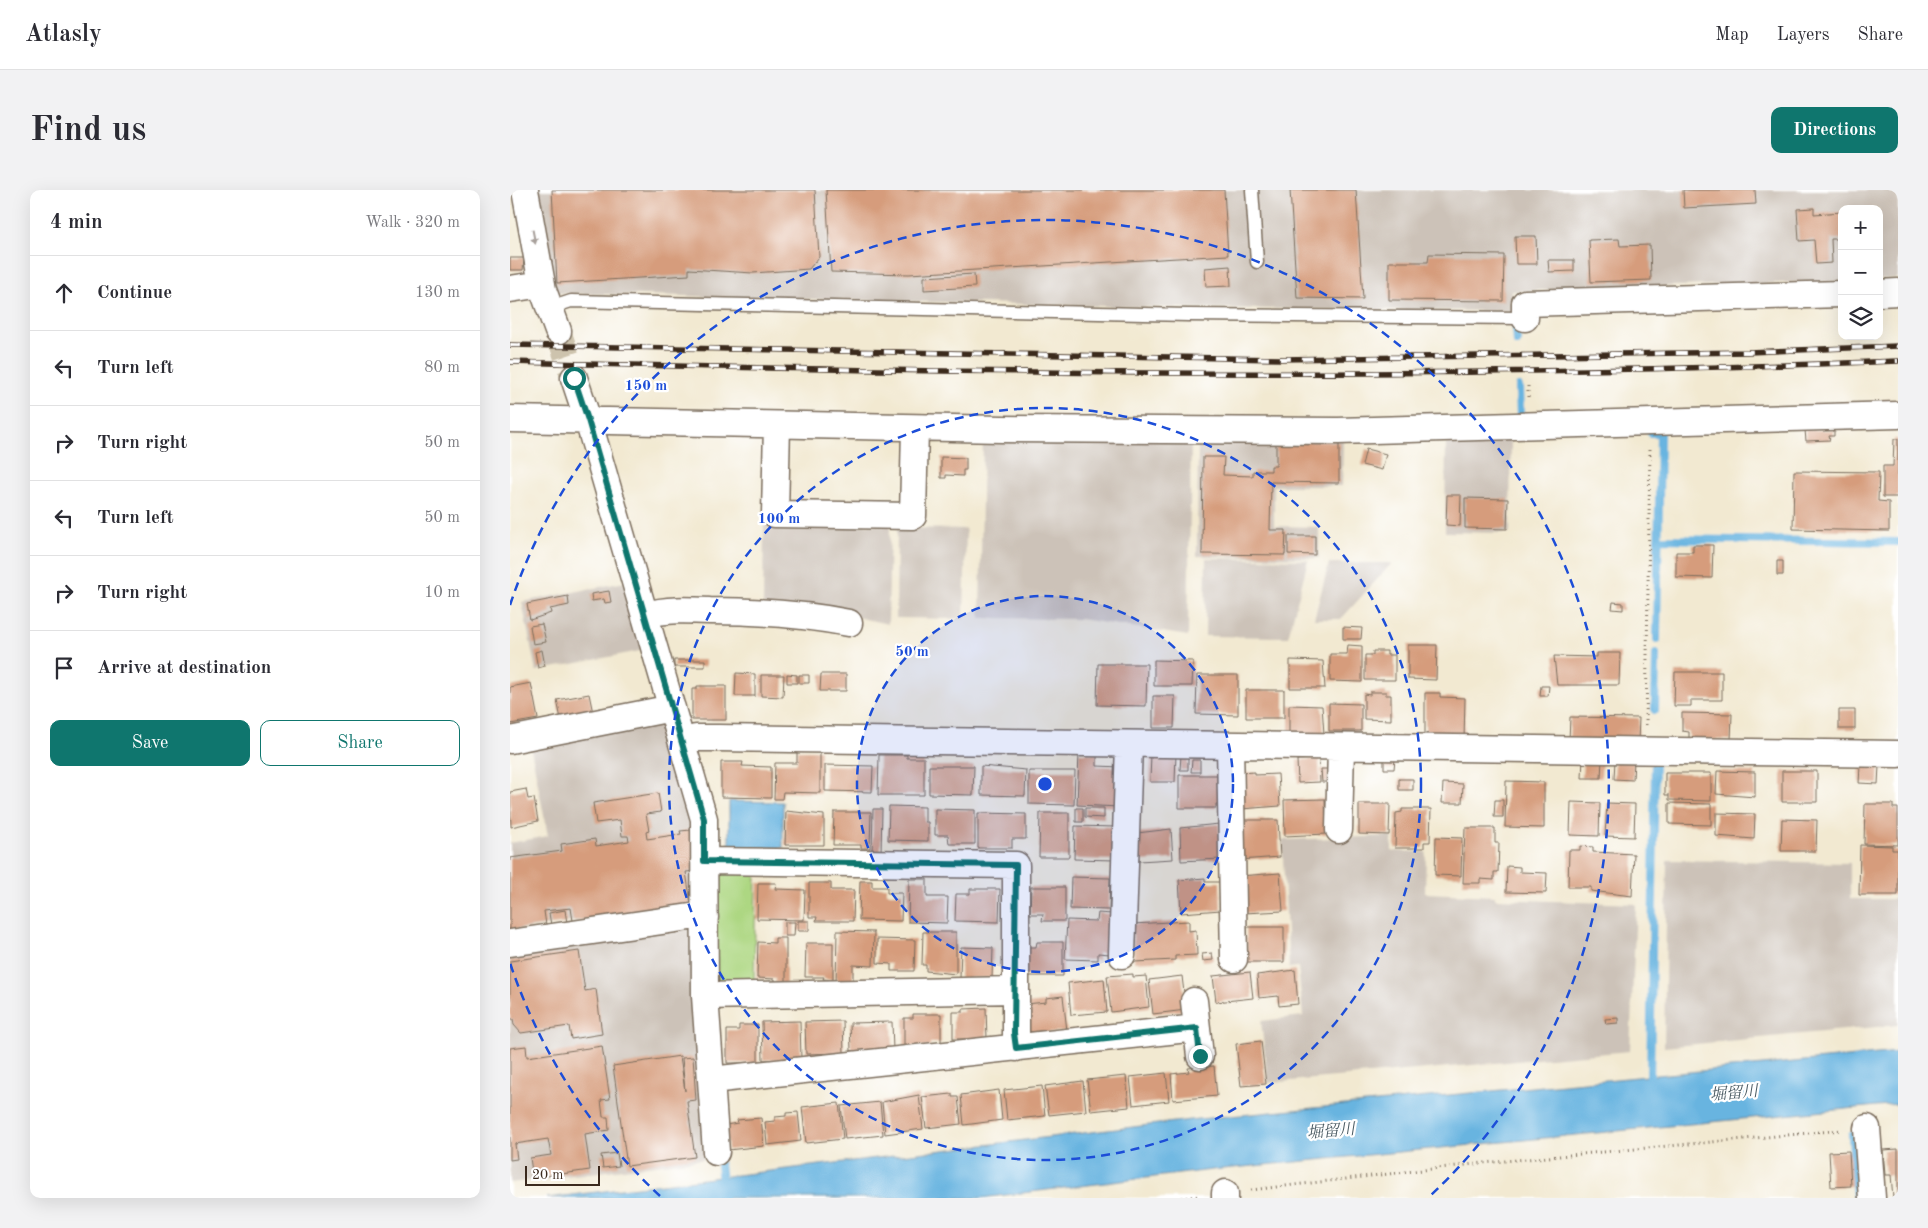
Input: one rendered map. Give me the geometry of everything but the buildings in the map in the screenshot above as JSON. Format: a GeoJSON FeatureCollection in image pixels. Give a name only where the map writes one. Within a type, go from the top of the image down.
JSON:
{"type":"FeatureCollection","features":[{"type":"Feature","properties":{"kind":"street"},"geometry":{"type":"LineString","coordinates":[[525,190],[550,308]]}},
{"type":"Feature","properties":{"kind":"street"},"geometry":{"type":"LineString","coordinates":[[510,289],[550,308]]}},
{"type":"Feature","properties":{"kind":"street"},"geometry":{"type":"LineString","coordinates":[[1883,293],[1898,292]]}},
{"type":"Feature","properties":{"kind":"street"},"geometry":{"type":"LineString","coordinates":[[1525,318],[1525,303],[1838,294]]}},
{"type":"Feature","properties":{"kind":"street"},"geometry":{"type":"LineString","coordinates":[[574,378],[588,420],[704,819],[705,996],[716,1152]]}},
{"type":"Feature","properties":{"kind":"street"},"geometry":{"type":"LineString","coordinates":[[510,419],[914,428],[1338,431],[1898,415]]}},
{"type":"Feature","properties":{"kind":"street"},"geometry":{"type":"LineString","coordinates":[[777,424],[775,514],[913,516],[914,428]]}},
{"type":"Feature","properties":{"kind":"street"},"geometry":{"type":"LineString","coordinates":[[645,615],[661,610],[760,612],[823,618],[849,623]]}},
{"type":"Feature","properties":{"kind":"street"},"geometry":{"type":"LineString","coordinates":[[510,740],[672,708]]}},
{"type":"Feature","properties":{"kind":"street"},"geometry":{"type":"LineString","coordinates":[[682,742],[696,738],[1898,754]]}},
{"type":"Feature","properties":{"kind":"street"},"geometry":{"type":"LineString","coordinates":[[1122,954],[1129,744]]}},
{"type":"Feature","properties":{"kind":"street"},"geometry":{"type":"LineString","coordinates":[[1230,745],[1234,959]]}},
{"type":"Feature","properties":{"kind":"street"},"geometry":{"type":"LineString","coordinates":[[1340,830],[1341,746]]}},
{"type":"Feature","properties":{"kind":"street"},"geometry":{"type":"LineString","coordinates":[[704,861],[1016,865],[1016,1048]]}},
{"type":"Feature","properties":{"kind":"street"},"geometry":{"type":"LineString","coordinates":[[510,943],[690,917],[705,917]]}},
{"type":"Feature","properties":{"kind":"street"},"geometry":{"type":"LineString","coordinates":[[705,996],[1015,990]]}},
{"type":"Feature","properties":{"kind":"street"},"geometry":{"type":"LineString","coordinates":[[1194,1000],[1200,1056]]}},
{"type":"Feature","properties":{"kind":"street"},"geometry":{"type":"LineString","coordinates":[[711,1080],[1197,1028]]}},
{"type":"Feature","properties":{"kind":"street"},"geometry":{"type":"LineString","coordinates":[[1867,1128],[1872,1198]]}},
{"type":"Feature","properties":{"kind":"lane"},"geometry":{"type":"LineString","coordinates":[[1252,190],[1257,262]]}},
{"type":"Feature","properties":{"kind":"lane"},"geometry":{"type":"LineString","coordinates":[[550,308],[571,301],[1188,315],[1525,318]]}},
{"type":"Feature","properties":{"kind":"path"},"geometry":{"type":"LineString","coordinates":[[1646,751],[1650,443]]}},
{"type":"Feature","properties":{"kind":"path"},"geometry":{"type":"LineString","coordinates":[[1225,1196],[1483,1163],[1867,1128]]}},
{"type":"Feature","properties":{"kind":"shaded area"},"geometry":{"type":"Polygon","coordinates":[[[536,190],[1898,190],[1898,278],[1883,279],[1883,205],[1838,205],[1838,281],[1511,291],[1512,311],[1189,308],[556,293],[536,190]]]}},
{"type":"Feature","properties":{"kind":"shaded area"},"geometry":{"type":"Polygon","coordinates":[[[1511,436],[1510,533],[1445,532],[1446,438],[1511,436]]]}},
{"type":"Feature","properties":{"kind":"shaded area"},"geometry":{"type":"Polygon","coordinates":[[[983,438],[1191,439],[1188,636],[1081,619],[980,618],[983,438]]]}},
{"type":"Feature","properties":{"kind":"shaded area"},"geometry":{"type":"Polygon","coordinates":[[[1198,439],[1343,440],[1342,486],[1274,486],[1274,526],[1319,527],[1319,558],[1197,556],[1198,439]]]}},
{"type":"Feature","properties":{"kind":"shaded area"},"geometry":{"type":"Polygon","coordinates":[[[764,523],[890,525],[888,624],[824,610],[763,605],[764,523]]]}},
{"type":"Feature","properties":{"kind":"shaded area"},"geometry":{"type":"Polygon","coordinates":[[[897,528],[966,529],[964,619],[896,618],[897,528]]]}},
{"type":"Feature","properties":{"kind":"shaded area"},"geometry":{"type":"Polygon","coordinates":[[[1206,558],[1308,560],[1288,637],[1205,636],[1206,558]]]}},
{"type":"Feature","properties":{"kind":"shaded area"},"geometry":{"type":"Polygon","coordinates":[[[1329,563],[1392,563],[1341,619],[1314,619],[1329,563]]]}},
{"type":"Feature","properties":{"kind":"shaded area"},"geometry":{"type":"Polygon","coordinates":[[[625,582],[645,650],[536,671],[522,602],[625,582]]]}},
{"type":"Feature","properties":{"kind":"shaded area"},"geometry":{"type":"Polygon","coordinates":[[[659,719],[666,723],[695,821],[695,905],[510,931],[510,843],[548,836],[530,744],[659,719]]]}},
{"type":"Feature","properties":{"kind":"shaded area"},"geometry":{"type":"Polygon","coordinates":[[[1392,836],[1392,851],[1426,852],[1425,893],[1495,896],[1495,899],[1636,904],[1630,1051],[1268,1083],[1261,1021],[1303,1016],[1298,967],[1289,968],[1282,840],[1392,836]]]}},
{"type":"Feature","properties":{"kind":"shaded area"},"geometry":{"type":"Polygon","coordinates":[[[1667,860],[1850,863],[1850,899],[1898,899],[1898,1025],[1664,1047],[1667,860]]]}},
{"type":"Feature","properties":{"kind":"shaded area"},"geometry":{"type":"Polygon","coordinates":[[[689,925],[705,1159],[510,1183],[510,950],[689,925]]]}},
{"type":"Feature","properties":{"kind":"green space"},"geometry":{"type":"Polygon","coordinates":[[[720,872],[756,873],[754,984],[722,985],[716,979],[716,877],[720,872]]]}},
{"type":"Feature","properties":{"kind":"water"},"geometry":{"type":"Polygon","coordinates":[[[729,801],[783,802],[783,848],[729,847],[729,801]]]}},
{"type":"Feature","properties":{"kind":"water","name":"堀留川"},"geometry":{"type":"Polygon","coordinates":[[[1898,1052],[1898,1104],[1212,1170],[981,1198],[547,1198],[1199,1119],[1898,1052]]]}},
{"type":"Feature","properties":{"kind":"waterway"},"geometry":{"type":"LineString","coordinates":[[1516,326],[1517,342]]}},
{"type":"Feature","properties":{"kind":"waterway"},"geometry":{"type":"LineString","coordinates":[[1519,387],[1520,417]]}},
{"type":"Feature","properties":{"kind":"waterway"},"geometry":{"type":"LineString","coordinates":[[1651,433],[1660,433],[1657,639]]}},
{"type":"Feature","properties":{"kind":"waterway"},"geometry":{"type":"LineString","coordinates":[[1658,539],[1898,542]]}},
{"type":"Feature","properties":{"kind":"waterway"},"geometry":{"type":"LineString","coordinates":[[1655,710],[1656,654]]}},
{"type":"Feature","properties":{"kind":"waterway"},"geometry":{"type":"LineString","coordinates":[[1650,1084],[1655,761]]}},
{"type":"Feature","properties":{"kind":"waterway"},"geometry":{"type":"LineString","coordinates":[[1852,1135],[1856,1198]]}},
{"type":"Feature","properties":{"kind":"waterway"},"geometry":{"type":"LineString","coordinates":[[720,1165],[724,1198]]}},
{"type":"Feature","properties":{"kind":"tunnel"},"geometry":{"type":"LineString","coordinates":[[558,331],[574,378]]}},
{"type":"Feature","properties":{"kind":"railway"},"geometry":{"type":"LineString","coordinates":[[510,345],[1281,359],[1748,352],[1898,346]]}},
{"type":"Feature","properties":{"kind":"railway"},"geometry":{"type":"LineString","coordinates":[[510,362],[857,370],[1377,373],[1551,371],[1898,361]]}},
{"type":"Feature","properties":{"kind":"route"},"geometry":{"type":"LineString","coordinates":[[574,378],[588,420],[704,819],[704,861],[1016,865],[1014,1033],[1016,1048],[1197,1028],[1200,1056]]}}]}
